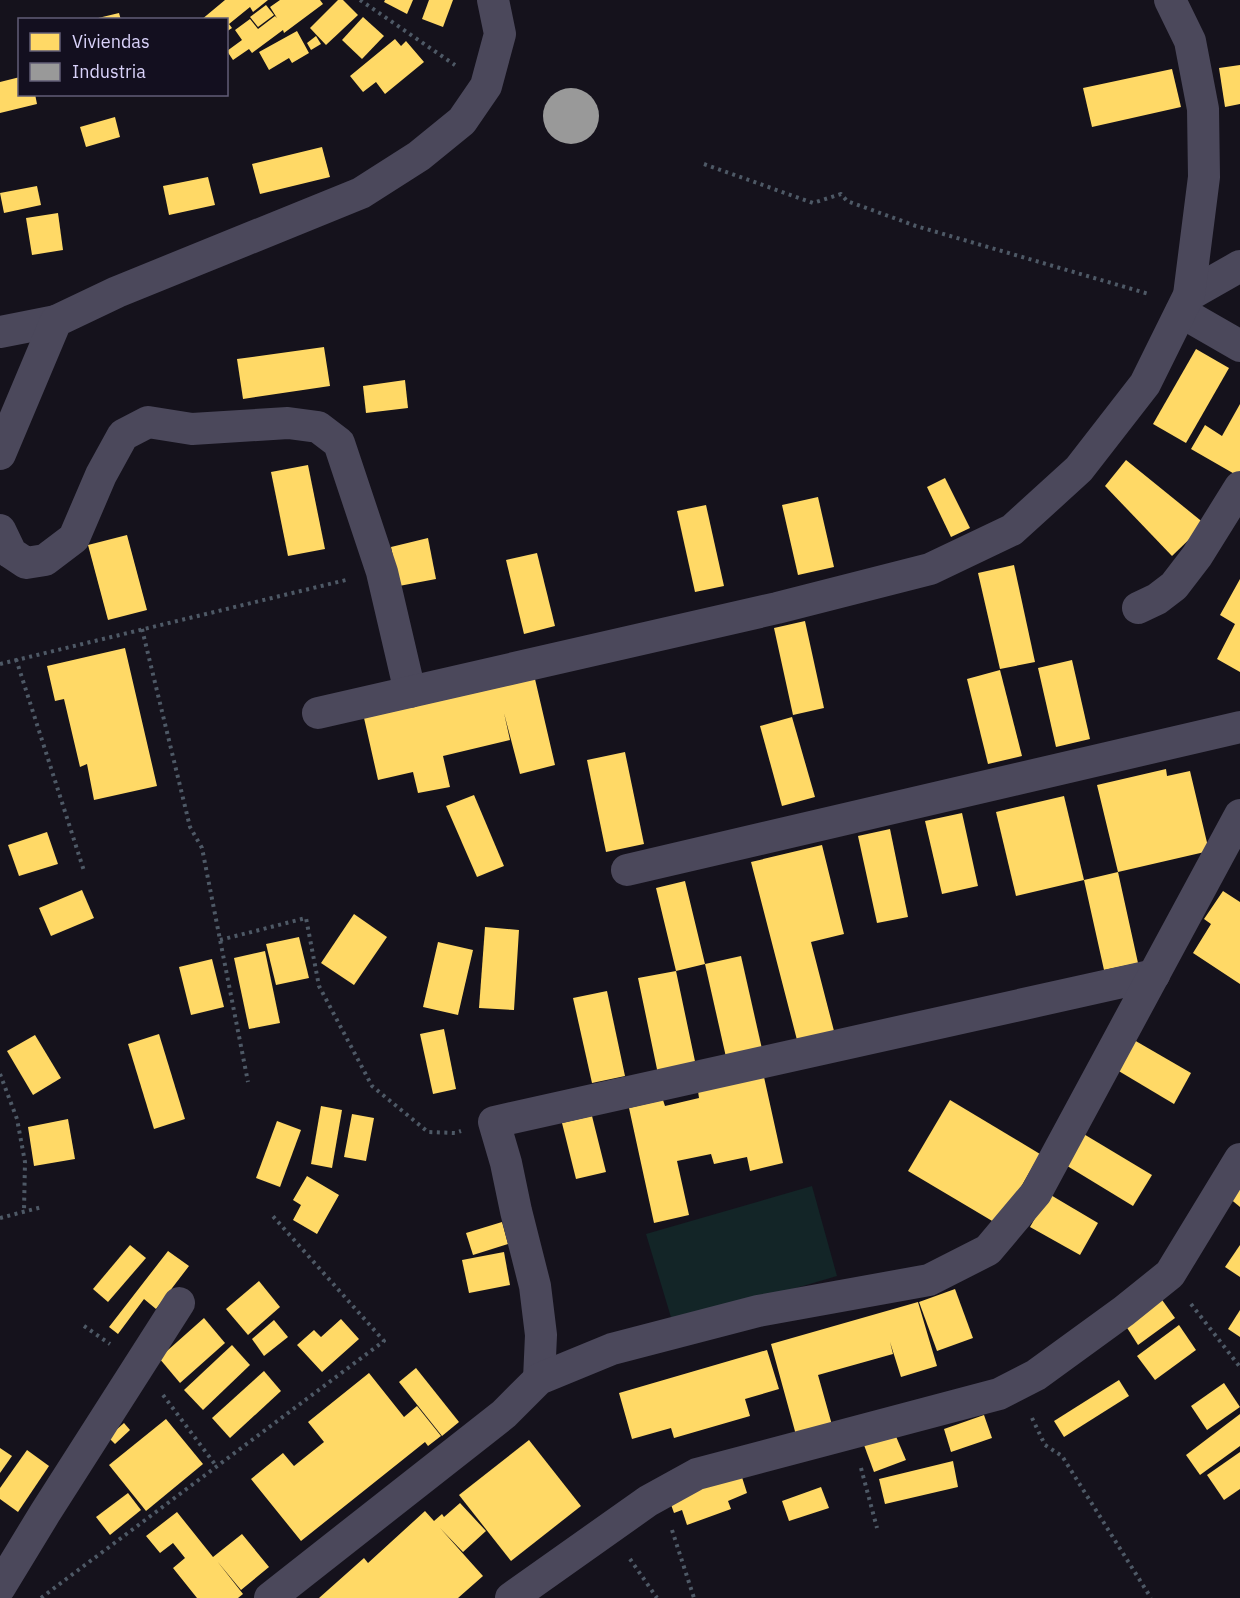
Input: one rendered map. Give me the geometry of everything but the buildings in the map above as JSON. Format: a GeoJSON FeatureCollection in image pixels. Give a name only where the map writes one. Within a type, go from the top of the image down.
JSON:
{"type":"FeatureCollection","features":[{"type":"Feature","properties":{"kind":"street"},"geometry":{"type":"LineString","coordinates":[[0,332],[56,321],[117,292],[361,193],[419,156],[462,121],[486,86],[500,34],[492,0]]}},
{"type":"Feature","properties":{"kind":"street"},"geometry":{"type":"LineString","coordinates":[[318,714],[777,608],[930,570],[1012,530],[1079,469],[1145,384],[1185,304],[1204,177],[1203,109],[1190,41],[1170,0]]}},
{"type":"Feature","properties":{"kind":"street"},"geometry":{"type":"LineString","coordinates":[[1185,304],[1240,266]]}},
{"type":"Feature","properties":{"kind":"street"},"geometry":{"type":"LineString","coordinates":[[1185,304],[1240,346]]}},
{"type":"Feature","properties":{"kind":"street"},"geometry":{"type":"LineString","coordinates":[[0,454],[56,321]]}},
{"type":"Feature","properties":{"kind":"street"},"geometry":{"type":"LineString","coordinates":[[0,530],[11,553],[26,563],[45,560],[63,548],[74,538],[101,475],[123,435],[148,422],[192,429],[288,423],[318,427],[339,443],[381,572],[410,692]]}},
{"type":"Feature","properties":{"kind":"street"},"geometry":{"type":"LineString","coordinates":[[1138,608],[1174,586],[1197,556],[1240,487]]}},
{"type":"Feature","properties":{"kind":"street"},"geometry":{"type":"LineString","coordinates":[[627,870],[1240,728]]}},
{"type":"Feature","properties":{"kind":"street"},"geometry":{"type":"LineString","coordinates":[[270,1598],[504,1414],[539,1379],[612,1349],[758,1311],[929,1280],[988,1250],[1036,1193],[1240,815]]}},
{"type":"Feature","properties":{"kind":"street"},"geometry":{"type":"LineString","coordinates":[[539,1379],[541,1335],[535,1286],[494,1122],[1154,975]]}},
{"type":"Feature","properties":{"kind":"street"},"geometry":{"type":"LineString","coordinates":[[511,1598],[648,1501],[697,1474],[999,1394],[1036,1375],[1124,1311],[1170,1274],[1240,1159]]}},
{"type":"Feature","properties":{"kind":"street"},"geometry":{"type":"LineString","coordinates":[[0,1587],[179,1303]]}},
{"type":"Feature","properties":{"kind":"path"},"geometry":{"type":"LineString","coordinates":[[360,0],[486,86]]}},
{"type":"Feature","properties":{"kind":"path"},"geometry":{"type":"LineString","coordinates":[[704,164],[813,203],[841,194],[847,201],[916,226],[1185,304]]}},
{"type":"Feature","properties":{"kind":"path"},"geometry":{"type":"LineString","coordinates":[[0,664],[381,572]]}},
{"type":"Feature","properties":{"kind":"path"},"geometry":{"type":"LineString","coordinates":[[142,629],[190,827],[202,848],[248,1082]]}},
{"type":"Feature","properties":{"kind":"path"},"geometry":{"type":"LineString","coordinates":[[16,659],[84,871]]}},
{"type":"Feature","properties":{"kind":"path"},"geometry":{"type":"LineString","coordinates":[[220,940],[306,918],[319,986],[372,1086],[428,1132],[454,1133],[494,1122]]}},
{"type":"Feature","properties":{"kind":"path"},"geometry":{"type":"LineString","coordinates":[[0,1074],[17,1119],[25,1162],[24,1211]]}},
{"type":"Feature","properties":{"kind":"path"},"geometry":{"type":"LineString","coordinates":[[0,1218],[42,1207]]}},
{"type":"Feature","properties":{"kind":"path"},"geometry":{"type":"LineString","coordinates":[[41,1598],[384,1341],[270,1214]]}},
{"type":"Feature","properties":{"kind":"path"},"geometry":{"type":"LineString","coordinates":[[1170,1274],[1240,1367]]}},
{"type":"Feature","properties":{"kind":"path"},"geometry":{"type":"LineString","coordinates":[[140,1365],[217,1467]]}},
{"type":"Feature","properties":{"kind":"path"},"geometry":{"type":"LineString","coordinates":[[1014,1385],[1045,1445],[1062,1456],[1151,1598]]}},
{"type":"Feature","properties":{"kind":"path"},"geometry":{"type":"LineString","coordinates":[[852,1433],[877,1528]]}},
{"type":"Feature","properties":{"kind":"path"},"geometry":{"type":"LineString","coordinates":[[660,1494],[694,1598]]}},
{"type":"Feature","properties":{"kind":"path"},"geometry":{"type":"LineString","coordinates":[[609,1529],[657,1598]]}},
{"type":"Feature","properties":{"kind":"shaded area"},"geometry":{"type":"Polygon","coordinates":[[[812,1186],[837,1276],[673,1324],[646,1234],[812,1186]]]}}]}
